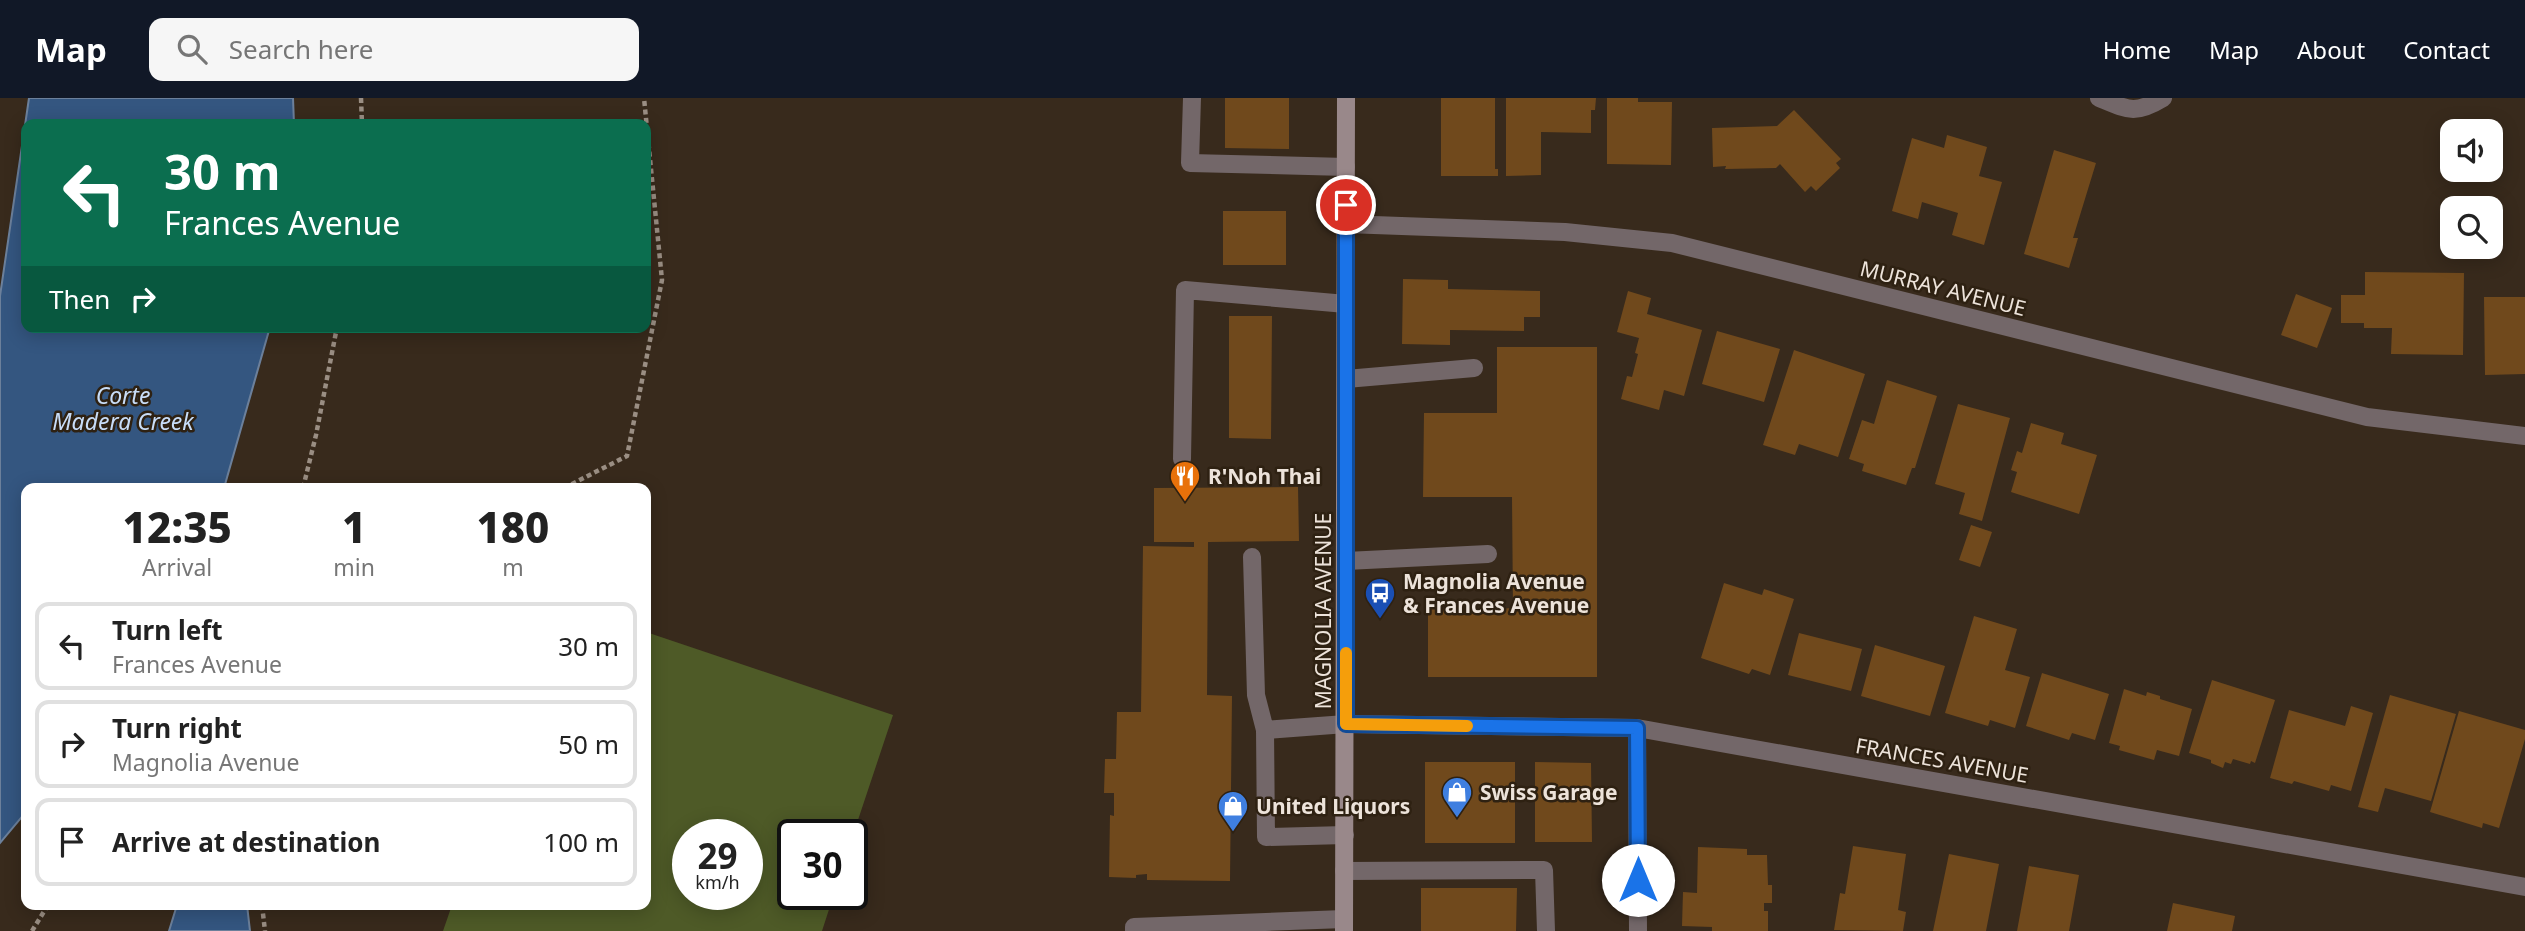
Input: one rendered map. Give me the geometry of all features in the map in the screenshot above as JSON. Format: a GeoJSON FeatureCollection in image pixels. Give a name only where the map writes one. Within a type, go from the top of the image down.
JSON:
{"type":"FeatureCollection","features":[{"type":"Feature","properties":{"kind":"main road","name":"MAGNOLIA AVENUE"},"geometry":{"type":"LineString","coordinates":[[1344,925],[1346,98]]}},
{"type":"Feature","properties":{"kind":"street"},"geometry":{"type":"LineString","coordinates":[[1192,98],[1190,163],[1346,167]]}},
{"type":"Feature","properties":{"kind":"street"},"geometry":{"type":"LineString","coordinates":[[2099,98],[2129,111],[2145,109],[2163,98]]}},
{"type":"Feature","properties":{"kind":"street","name":"MURRAY AVENUE"},"geometry":{"type":"LineString","coordinates":[[1346,224],[1565,232],[1672,243],[2367,417],[2525,436]]}},
{"type":"Feature","properties":{"kind":"street"},"geometry":{"type":"LineString","coordinates":[[1182,459],[1185,290],[1346,304]]}},
{"type":"Feature","properties":{"kind":"street"},"geometry":{"type":"LineString","coordinates":[[1346,379],[1474,368]]}},
{"type":"Feature","properties":{"kind":"street"},"geometry":{"type":"LineString","coordinates":[[1346,561],[1488,554]]}},
{"type":"Feature","properties":{"kind":"street"},"geometry":{"type":"LineString","coordinates":[[1252,557],[1256,695],[1265,730],[1266,837],[1345,835]]}},
{"type":"Feature","properties":{"kind":"street","name":"FRANCES AVENUE"},"geometry":{"type":"LineString","coordinates":[[1265,730],[1346,724],[1637,728],[2525,887]]}},
{"type":"Feature","properties":{"kind":"street"},"geometry":{"type":"LineString","coordinates":[[1637,728],[1638,931]]}},
{"type":"Feature","properties":{"kind":"street"},"geometry":{"type":"LineString","coordinates":[[1344,871],[1544,870],[1546,931]]}},
{"type":"Feature","properties":{"kind":"street"},"geometry":{"type":"LineString","coordinates":[[1134,931],[1134,926],[1344,925]]}},
{"type":"Feature","properties":{"kind":"path"},"geometry":{"type":"LineString","coordinates":[[361,98],[362,119]]}},
{"type":"Feature","properties":{"kind":"path"},"geometry":{"type":"LineString","coordinates":[[644,98],[646,119]]}},
{"type":"Feature","properties":{"kind":"path"},"geometry":{"type":"LineString","coordinates":[[574,483],[627,456],[662,279],[651,168]]}},
{"type":"Feature","properties":{"kind":"path"},"geometry":{"type":"LineString","coordinates":[[304,483],[336,333]]}},
{"type":"Feature","properties":{"kind":"path"},"geometry":{"type":"LineString","coordinates":[[32,931],[45,910]]}},
{"type":"Feature","properties":{"kind":"path"},"geometry":{"type":"LineString","coordinates":[[263,910],[265,931]]}},
{"type":"Feature","properties":{"kind":"green space"},"geometry":{"type":"Polygon","coordinates":[[[651,634],[893,715],[858,819],[777,819],[777,910],[829,910],[822,931],[443,931],[450,910],[651,910],[651,634]]]}},
{"type":"Feature","properties":{"kind":"water","name":"Corte Madera Creek"},"geometry":{"type":"Polygon","coordinates":[[[29,98],[293,98],[294,119],[26,119],[29,98]]]}},
{"type":"Feature","properties":{"kind":"water","name":"Corte Madera Creek"},"geometry":{"type":"Polygon","coordinates":[[[21,153],[21,333],[268,333],[225,483],[21,483],[21,818],[0,843],[0,296],[21,153]]]}},
{"type":"Feature","properties":{"kind":"water"},"geometry":{"type":"Polygon","coordinates":[[[175,910],[248,910],[250,931],[169,931],[175,910]]]}},
{"type":"Feature","properties":{"kind":"building"},"geometry":{"type":"Polygon","coordinates":[[[1225,98],[1289,98],[1289,149],[1225,148],[1225,98]]]}},
{"type":"Feature","properties":{"kind":"building"},"geometry":{"type":"Polygon","coordinates":[[[1441,98],[1495,98],[1495,169],[1498,169],[1498,176],[1441,176],[1441,98]]]}},
{"type":"Feature","properties":{"kind":"building"},"geometry":{"type":"Polygon","coordinates":[[[1506,98],[1596,98],[1595,110],[1591,110],[1591,133],[1541,132],[1541,175],[1506,176],[1506,98]]]}},
{"type":"Feature","properties":{"kind":"building"},"geometry":{"type":"Polygon","coordinates":[[[1607,98],[1672,102],[1671,165],[1607,164],[1607,98]]]}},
{"type":"Feature","properties":{"kind":"building"},"geometry":{"type":"Polygon","coordinates":[[[1794,110],[1841,159],[1836,163],[1840,168],[1816,191],[1811,186],[1805,192],[1780,164],[1776,168],[1713,167],[1712,128],[1777,126],[1794,110]]]}},
{"type":"Feature","properties":{"kind":"building"},"geometry":{"type":"Polygon","coordinates":[[[1947,135],[1987,147],[1979,176],[2002,182],[1984,245],[1952,235],[1958,213],[1922,202],[1918,219],[1892,211],[1912,138],[1944,148],[1947,135]]]}},
{"type":"Feature","properties":{"kind":"building"},"geometry":{"type":"Polygon","coordinates":[[[2054,150],[2096,163],[2073,238],[2078,238],[2069,268],[2024,254],[2054,150]]]}},
{"type":"Feature","properties":{"kind":"building"},"geometry":{"type":"Polygon","coordinates":[[[1223,211],[1286,211],[1286,265],[1223,265],[1223,211]]]}},
{"type":"Feature","properties":{"kind":"building"},"geometry":{"type":"Polygon","coordinates":[[[2365,272],[2464,273],[2463,355],[2391,354],[2392,328],[2364,328],[2364,323],[2341,323],[2341,295],[2365,295],[2365,272]]]}},
{"type":"Feature","properties":{"kind":"building"},"geometry":{"type":"Polygon","coordinates":[[[1403,279],[1448,280],[1448,289],[1540,291],[1540,317],[1524,317],[1524,331],[1450,330],[1450,345],[1402,344],[1403,279]]]}},
{"type":"Feature","properties":{"kind":"building"},"geometry":{"type":"Polygon","coordinates":[[[1628,291],[1651,298],[1647,314],[1702,330],[1684,396],[1664,390],[1659,410],[1621,399],[1627,376],[1632,377],[1638,354],[1635,353],[1639,338],[1617,332],[1628,291]]]}},
{"type":"Feature","properties":{"kind":"building"},"geometry":{"type":"Polygon","coordinates":[[[2296,294],[2332,308],[2317,348],[2281,335],[2296,294]]]}},
{"type":"Feature","properties":{"kind":"building"},"geometry":{"type":"Polygon","coordinates":[[[2484,297],[2525,297],[2525,374],[2485,375],[2484,297]]]}},
{"type":"Feature","properties":{"kind":"building"},"geometry":{"type":"Polygon","coordinates":[[[1229,316],[1272,316],[1271,439],[1229,438],[1229,316]]]}},
{"type":"Feature","properties":{"kind":"building"},"geometry":{"type":"Polygon","coordinates":[[[1717,331],[1780,349],[1764,402],[1702,384],[1717,331]]]}},
{"type":"Feature","properties":{"kind":"building"},"geometry":{"type":"Polygon","coordinates":[[[1497,347],[1597,347],[1597,677],[1428,677],[1428,609],[1482,609],[1481,601],[1497,600],[1497,609],[1513,608],[1512,497],[1423,497],[1424,413],[1497,413],[1497,347]]]}},
{"type":"Feature","properties":{"kind":"building"},"geometry":{"type":"Polygon","coordinates":[[[1794,350],[1865,374],[1838,457],[1799,444],[1795,455],[1763,445],[1794,350]]]}},
{"type":"Feature","properties":{"kind":"building"},"geometry":{"type":"Polygon","coordinates":[[[1887,380],[1937,396],[1915,468],[1912,468],[1906,485],[1862,471],[1864,464],[1849,459],[1862,420],[1874,424],[1887,380]]]}},
{"type":"Feature","properties":{"kind":"building"},"geometry":{"type":"Polygon","coordinates":[[[1958,404],[2010,418],[1982,521],[1959,514],[1965,493],[1935,484],[1958,404]]]}},
{"type":"Feature","properties":{"kind":"building"},"geometry":{"type":"Polygon","coordinates":[[[2031,423],[2064,433],[2061,444],[2097,455],[2079,514],[2011,492],[2017,472],[2011,470],[2017,451],[2022,453],[2031,423]]]}},
{"type":"Feature","properties":{"kind":"building"},"geometry":{"type":"Polygon","coordinates":[[[1298,487],[1299,541],[1208,542],[1207,695],[1232,696],[1230,881],[1147,880],[1147,874],[1136,875],[1136,878],[1109,877],[1110,815],[1114,816],[1114,793],[1104,793],[1105,759],[1116,759],[1117,712],[1141,712],[1143,546],[1194,547],[1194,542],[1154,542],[1154,488],[1298,487]]]}},
{"type":"Feature","properties":{"kind":"building"},"geometry":{"type":"Polygon","coordinates":[[[1971,525],[1992,532],[1980,567],[1959,560],[1971,525]]]}},
{"type":"Feature","properties":{"kind":"building"},"geometry":{"type":"Polygon","coordinates":[[[1724,583],[1762,595],[1764,589],[1794,599],[1770,675],[1752,669],[1749,674],[1701,658],[1724,583]]]}},
{"type":"Feature","properties":{"kind":"building"},"geometry":{"type":"Polygon","coordinates":[[[1974,616],[2017,629],[2005,670],[2030,677],[2015,728],[1990,720],[1988,726],[1945,713],[1974,616]]]}},
{"type":"Feature","properties":{"kind":"building"},"geometry":{"type":"Polygon","coordinates":[[[1799,633],[1862,649],[1851,691],[1788,675],[1799,633]]]}},
{"type":"Feature","properties":{"kind":"building"},"geometry":{"type":"Polygon","coordinates":[[[1875,645],[1945,666],[1930,716],[1861,696],[1875,645]]]}},
{"type":"Feature","properties":{"kind":"building"},"geometry":{"type":"Polygon","coordinates":[[[2042,673],[2109,694],[2095,740],[2072,733],[2069,740],[2026,726],[2042,673]]]}},
{"type":"Feature","properties":{"kind":"building"},"geometry":{"type":"Polygon","coordinates":[[[2212,680],[2275,700],[2255,763],[2233,759],[2231,764],[2225,762],[2223,768],[2211,763],[2211,760],[2189,753],[2212,680]]]}},
{"type":"Feature","properties":{"kind":"building"},"geometry":{"type":"Polygon","coordinates":[[[2124,689],[2146,696],[2147,692],[2192,709],[2179,756],[2157,750],[2154,760],[2119,750],[2120,746],[2109,743],[2124,689]]]}},
{"type":"Feature","properties":{"kind":"building"},"geometry":{"type":"Polygon","coordinates":[[[2390,695],[2456,714],[2431,801],[2385,788],[2378,812],[2358,807],[2390,695]]]}},
{"type":"Feature","properties":{"kind":"building"},"geometry":{"type":"Polygon","coordinates":[[[2351,706],[2373,713],[2351,791],[2331,785],[2329,791],[2294,781],[2292,784],[2270,778],[2289,710],[2345,726],[2351,706]]]}},
{"type":"Feature","properties":{"kind":"building"},"geometry":{"type":"Polygon","coordinates":[[[2459,711],[2525,730],[2525,739],[2499,828],[2483,823],[2482,828],[2430,812],[2459,711]]]}},
{"type":"Feature","properties":{"kind":"building"},"geometry":{"type":"Polygon","coordinates":[[[1425,762],[1515,762],[1515,843],[1425,843],[1425,762]]]}},
{"type":"Feature","properties":{"kind":"building"},"geometry":{"type":"Polygon","coordinates":[[[1535,762],[1591,763],[1592,842],[1535,842],[1535,762]]]}},
{"type":"Feature","properties":{"kind":"building"},"geometry":{"type":"Polygon","coordinates":[[[1853,846],[1906,854],[1898,910],[1906,912],[1903,931],[1834,930],[1840,893],[1845,894],[1853,846]]]}},
{"type":"Feature","properties":{"kind":"building"},"geometry":{"type":"Polygon","coordinates":[[[1698,847],[1747,849],[1747,855],[1767,855],[1768,885],[1772,885],[1772,903],[1764,903],[1764,911],[1768,911],[1768,931],[1712,931],[1712,927],[1682,926],[1683,892],[1697,893],[1698,847]]]}},
{"type":"Feature","properties":{"kind":"building"},"geometry":{"type":"Polygon","coordinates":[[[1949,854],[1999,864],[1986,931],[1933,931],[1949,854]]]}},
{"type":"Feature","properties":{"kind":"building"},"geometry":{"type":"Polygon","coordinates":[[[2029,866],[2079,875],[2069,931],[2017,931],[2029,866]]]}},
{"type":"Feature","properties":{"kind":"building"},"geometry":{"type":"Polygon","coordinates":[[[1421,888],[1517,888],[1516,931],[1421,931],[1421,888]]]}},
{"type":"Feature","properties":{"kind":"building"},"geometry":{"type":"Polygon","coordinates":[[[2173,903],[2235,916],[2232,931],[2167,931],[2173,903]]]}},
{"type":"Feature","properties":{"kind":"slow traffic"},"geometry":{"type":"LineString","coordinates":[[1346,653],[1346,724],[1467,726]]}},
{"type":"Feature","properties":{"kind":"place","name":"R'Noh Thai"},"geometry":{"type":"Point","coordinates":[1185,503]}},
{"type":"Feature","properties":{"kind":"place","name":"Magnolia Avenue & Frances Avenue"},"geometry":{"type":"Point","coordinates":[1380,620]}},
{"type":"Feature","properties":{"kind":"place","name":"Swiss Garage"},"geometry":{"type":"Point","coordinates":[1457,819]}},
{"type":"Feature","properties":{"kind":"place","name":"United Liquors"},"geometry":{"type":"Point","coordinates":[1233,833]}},
{"type":"Feature","properties":{"kind":"route"},"geometry":{"type":"LineString","coordinates":[[1346,205],[1346,724],[1637,728],[1638,880]]}}]}
